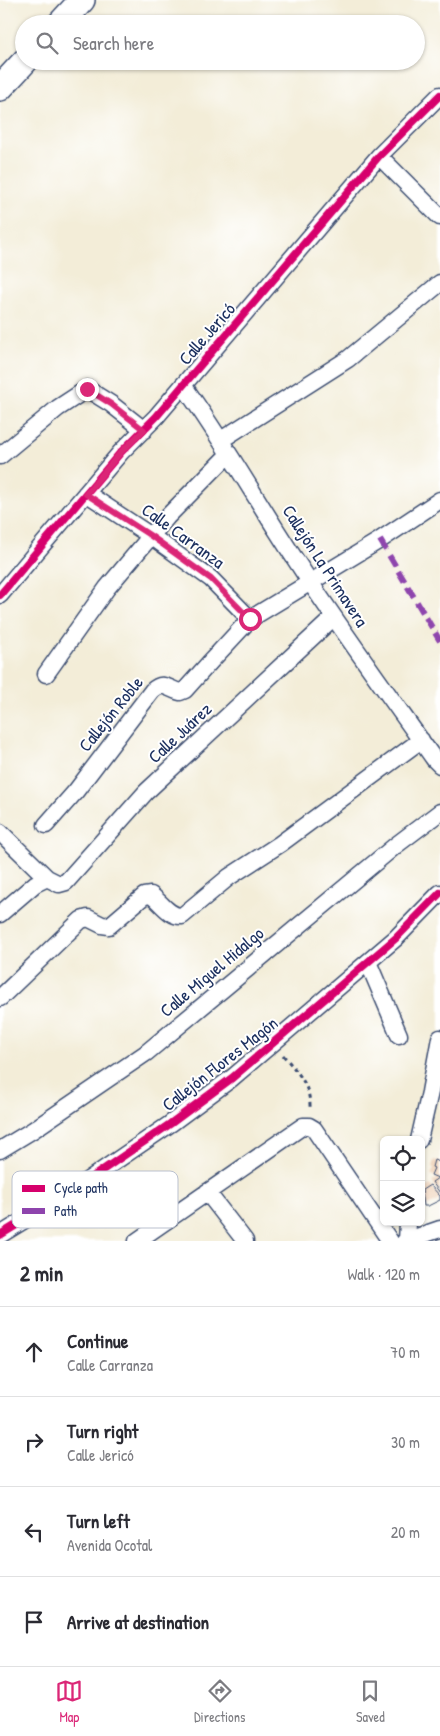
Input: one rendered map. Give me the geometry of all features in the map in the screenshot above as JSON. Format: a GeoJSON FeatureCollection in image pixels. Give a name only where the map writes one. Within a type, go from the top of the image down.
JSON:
{"type":"FeatureCollection","features":[{"type":"Feature","properties":{"kind":"main road"},"geometry":{"type":"LineString","coordinates":[[68,15],[82,0]]}},
{"type":"Feature","properties":{"kind":"main road"},"geometry":{"type":"LineString","coordinates":[[0,88],[17,70]]}},
{"type":"Feature","properties":{"kind":"street","name":"Calle Jericó"},"geometry":{"type":"LineString","coordinates":[[0,595],[121,452],[144,430],[379,156],[440,94]]}},
{"type":"Feature","properties":{"kind":"street"},"geometry":{"type":"LineString","coordinates":[[379,156],[440,217]]}},
{"type":"Feature","properties":{"kind":"street"},"geometry":{"type":"LineString","coordinates":[[46,674],[107,588],[225,447],[348,359],[440,283]]}},
{"type":"Feature","properties":{"kind":"street","name":"Callejón La Primavera"},"geometry":{"type":"LineString","coordinates":[[183,385],[334,617],[440,765]]}},
{"type":"Feature","properties":{"kind":"street"},"geometry":{"type":"LineString","coordinates":[[0,456],[58,408],[87,389],[111,404],[144,430]]}},
{"type":"Feature","properties":{"kind":"street","name":"Calle Carranza"},"geometry":{"type":"LineString","coordinates":[[86,494],[151,536],[211,579],[250,619]]}},
{"type":"Feature","properties":{"kind":"street","name":"Callejón Roble"},"geometry":{"type":"LineString","coordinates":[[46,825],[76,791],[158,685],[164,685],[180,692],[185,690],[250,619],[380,540],[440,500]]}},
{"type":"Feature","properties":{"kind":"street","name":"Calle Juárez"},"geometry":{"type":"LineString","coordinates":[[0,914],[35,884],[53,881],[66,882],[146,792],[334,617]]}},
{"type":"Feature","properties":{"kind":"street"},"geometry":{"type":"LineString","coordinates":[[0,998],[81,920],[88,918],[102,925],[109,926],[144,896],[151,895],[171,913],[182,916],[229,877],[280,844],[421,740]]}},
{"type":"Feature","properties":{"kind":"street","name":"Calle Miguel Hidalgo"},"geometry":{"type":"LineString","coordinates":[[0,1150],[33,1130],[146,1053],[395,846],[440,812]]}},
{"type":"Feature","properties":{"kind":"street"},"geometry":{"type":"LineString","coordinates":[[0,832],[53,881]]}},
{"type":"Feature","properties":{"kind":"street","name":"Callejón Flores Magón"},"geometry":{"type":"LineString","coordinates":[[101,1171],[177,1119],[232,1078],[396,938],[440,893]]}},
{"type":"Feature","properties":{"kind":"street"},"geometry":{"type":"LineString","coordinates":[[368,962],[399,1035]]}},
{"type":"Feature","properties":{"kind":"street"},"geometry":{"type":"LineString","coordinates":[[419,1136],[430,1092],[440,1038]]}},
{"type":"Feature","properties":{"kind":"street"},"geometry":{"type":"LineString","coordinates":[[178,1213],[303,1126],[309,1126],[314,1129],[390,1241]]}},
{"type":"Feature","properties":{"kind":"street"},"geometry":{"type":"LineString","coordinates":[[208,1192],[244,1241]]}},
{"type":"Feature","properties":{"kind":"street"},"geometry":{"type":"LineString","coordinates":[[408,1226],[406,1241],[440,1229]]}},
{"type":"Feature","properties":{"kind":"street","name":"Callejón Flores Magón"},"geometry":{"type":"LineString","coordinates":[[0,1235],[12,1228]]}},
{"type":"Feature","properties":{"kind":"street"},"geometry":{"type":"LineString","coordinates":[[137,1241],[156,1228]]}},
{"type":"Feature","properties":{"kind":"path"},"geometry":{"type":"LineString","coordinates":[[273,1043],[306,1082],[311,1099],[309,1126]]}},
{"type":"Feature","properties":{"kind":"building"},"geometry":{"type":"Polygon","coordinates":[[[434,1160],[440,1162],[440,1193],[432,1182],[438,1178],[431,1175],[434,1168],[432,1167],[434,1160]]]}},
{"type":"Feature","properties":{"kind":"building"},"geometry":{"type":"Polygon","coordinates":[[[430,1185],[440,1196],[440,1200],[425,1206],[425,1188],[430,1185]]]}},
{"type":"Feature","properties":{"kind":"marked path"},"geometry":{"type":"LineString","coordinates":[[380,540],[440,641]]}},
{"type":"Feature","properties":{"kind":"cycle path"},"geometry":{"type":"LineString","coordinates":[[0,595],[121,452],[156,417],[379,156],[440,95]]}},
{"type":"Feature","properties":{"kind":"cycle path"},"geometry":{"type":"LineString","coordinates":[[101,1171],[170,1124],[232,1078],[396,938],[440,893]]}},
{"type":"Feature","properties":{"kind":"cycle path"},"geometry":{"type":"LineString","coordinates":[[0,1235],[12,1228]]}},
{"type":"Feature","properties":{"kind":"route"},"geometry":{"type":"LineString","coordinates":[[87,389],[111,404],[144,430],[121,452],[86,494],[151,536],[211,579],[250,619]]}}]}
